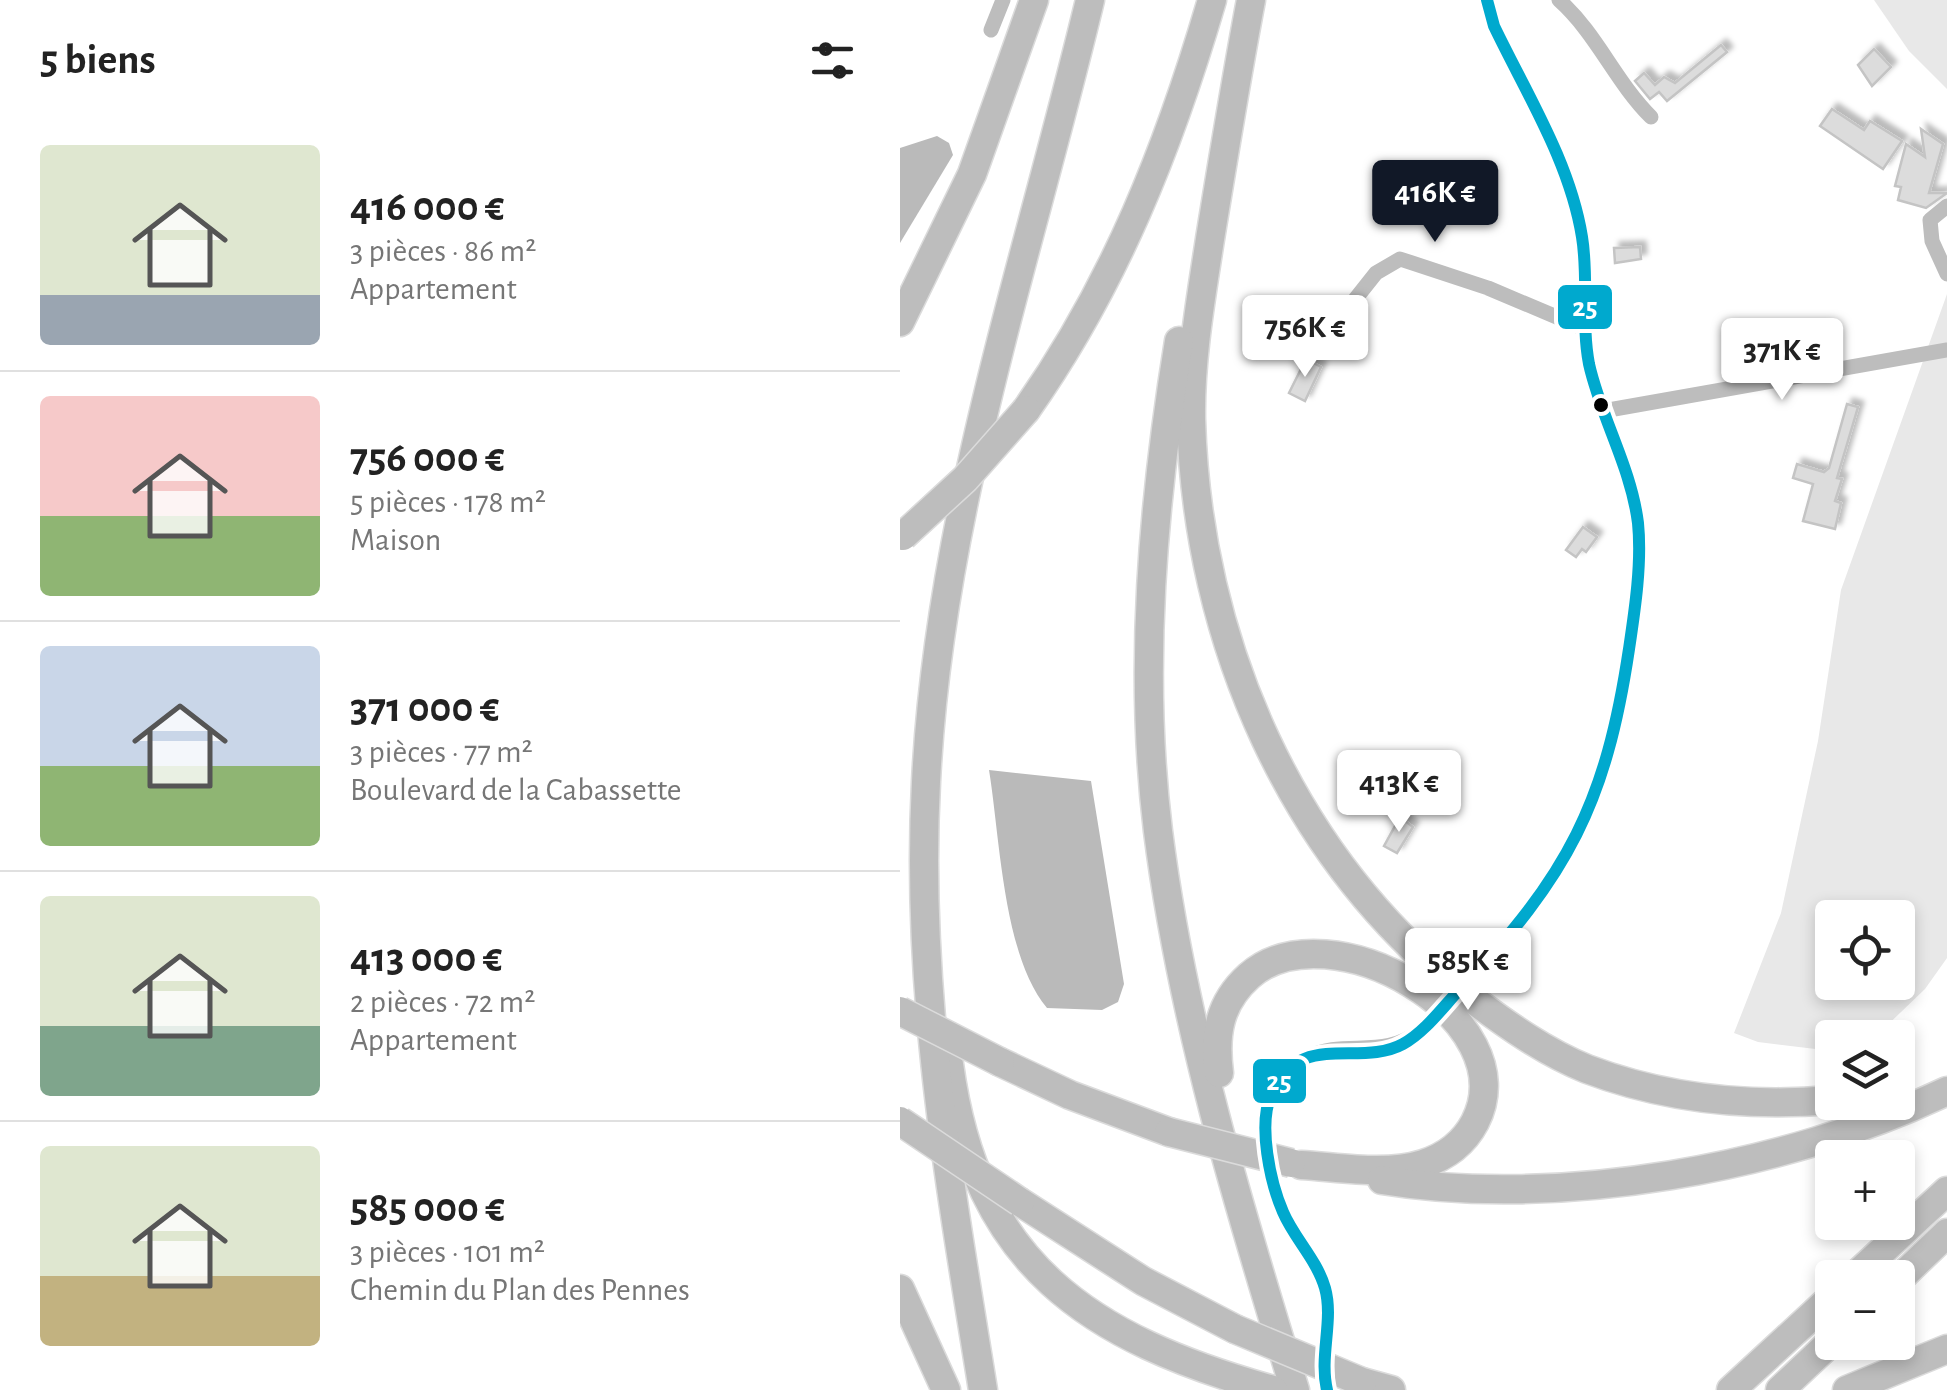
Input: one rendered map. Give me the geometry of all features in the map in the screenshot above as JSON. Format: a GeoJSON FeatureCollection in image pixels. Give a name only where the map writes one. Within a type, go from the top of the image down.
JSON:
{"type":"FeatureCollection","features":[{"type":"Feature","properties":{"kind":"highway"},"geometry":{"type":"LineString","coordinates":[[900,322],[972,174],[1034,0]]}},
{"type":"Feature","properties":{"kind":"highway"},"geometry":{"type":"LineString","coordinates":[[982,1390],[950,1209],[933,1062],[925,909],[926,782],[951,570],[1002,338],[1090,0]]}},
{"type":"Feature","properties":{"kind":"highway"},"geometry":{"type":"LineString","coordinates":[[902,537],[965,479],[1026,410],[1079,331],[1132,228],[1162,156],[1212,0]]}},
{"type":"Feature","properties":{"kind":"highway"},"geometry":{"type":"LineString","coordinates":[[1251,0],[1182,322],[1164,436],[1150,606],[1150,708],[1158,830],[1182,970],[1214,1109],[1295,1390]]}},
{"type":"Feature","properties":{"kind":"highway"},"geometry":{"type":"LineString","coordinates":[[1244,36],[1200,302],[1191,417],[1195,490],[1209,584],[1242,688],[1268,748],[1308,817],[1398,934],[1448,980],[1519,1033],[1583,1067],[1676,1094],[1742,1103],[1815,1101]]}},
{"type":"Feature","properties":{"kind":"highway"},"geometry":{"type":"LineString","coordinates":[[1002,338],[953,628],[938,768],[935,904],[939,982],[950,1075],[963,1128],[993,1212],[1046,1282],[1126,1334],[1266,1388]]}},
{"type":"Feature","properties":{"kind":"highway"},"geometry":{"type":"LineString","coordinates":[[1262,1270],[1218,1070],[1218,1028],[1227,1001],[1266,964],[1302,953],[1334,953],[1382,969],[1447,1013],[1476,1048],[1485,1087],[1482,1108],[1462,1142],[1423,1164],[1383,1170],[1296,1164]]}},
{"type":"Feature","properties":{"kind":"highway"},"geometry":{"type":"LineString","coordinates":[[900,1011],[1070,1095],[1169,1132],[1296,1164],[1406,1184],[1472,1188],[1630,1179],[1791,1146],[1855,1128],[1947,1092]]}},
{"type":"Feature","properties":{"kind":"highway"},"geometry":{"type":"LineString","coordinates":[[1915,1085],[1947,1076]]}},
{"type":"Feature","properties":{"kind":"highway"},"geometry":{"type":"LineString","coordinates":[[900,1121],[1143,1280],[1235,1329],[1362,1382],[1391,1390]]}},
{"type":"Feature","properties":{"kind":"highway"},"geometry":{"type":"LineString","coordinates":[[1872,1260],[1947,1191]]}},
{"type":"Feature","properties":{"kind":"highway"},"geometry":{"type":"LineString","coordinates":[[1915,1264],[1947,1233]]}},
{"type":"Feature","properties":{"kind":"highway"},"geometry":{"type":"LineString","coordinates":[[900,1289],[946,1390]]}},
{"type":"Feature","properties":{"kind":"highway"},"geometry":{"type":"LineString","coordinates":[[1731,1390],[1815,1312]]}},
{"type":"Feature","properties":{"kind":"highway"},"geometry":{"type":"LineString","coordinates":[[1846,1390],[1947,1349]]}},
{"type":"Feature","properties":{"kind":"highway"},"geometry":{"type":"LineString","coordinates":[[1780,1390],[1815,1357]]}},
{"type":"Feature","properties":{"kind":"street"},"geometry":{"type":"LineString","coordinates":[[992,30],[1003,0]]}},
{"type":"Feature","properties":{"kind":"street"},"geometry":{"type":"LineString","coordinates":[[1327,1390],[1322,1359],[1326,1290],[1282,1210],[1266,1110],[1277,1082],[1306,1058],[1397,1046],[1422,1029],[1482,966],[1532,906],[1580,833],[1598,794],[1619,716],[1639,540],[1629,480],[1602,411],[1585,329],[1586,282],[1576,206],[1564,172],[1494,26],[1487,0]]}},
{"type":"Feature","properties":{"kind":"street"},"geometry":{"type":"LineString","coordinates":[[1559,0],[1578,16],[1622,87],[1651,117]]}},
{"type":"Feature","properties":{"kind":"street"},"geometry":{"type":"LineString","coordinates":[[1947,206],[1930,220],[1932,242],[1947,274]]}},
{"type":"Feature","properties":{"kind":"street"},"geometry":{"type":"LineString","coordinates":[[1322,341],[1376,273],[1400,259],[1488,288],[1585,329]]}},
{"type":"Feature","properties":{"kind":"street"},"geometry":{"type":"LineString","coordinates":[[1602,411],[1947,350]]}},
{"type":"Feature","properties":{"kind":"shaded area"},"geometry":{"type":"Polygon","coordinates":[[[1874,0],[1947,0],[1947,89],[1909,51],[1874,0]]]}},
{"type":"Feature","properties":{"kind":"shaded area"},"geometry":{"type":"Polygon","coordinates":[[[937,136],[949,143],[953,155],[900,243],[900,148],[937,136]]]}},
{"type":"Feature","properties":{"kind":"shaded area"},"geometry":{"type":"Polygon","coordinates":[[[1947,294],[1947,958],[1915,999],[1915,900],[1815,900],[1815,1000],[1914,1000],[1893,1020],[1815,1020],[1815,1049],[1758,1042],[1734,1033],[1781,913],[1818,741],[1841,590],[1947,294]]]}},
{"type":"Feature","properties":{"kind":"shaded area"},"geometry":{"type":"Polygon","coordinates":[[[989,770],[1091,781],[1124,984],[1118,1002],[1102,1010],[1047,1008],[1032,986],[1012,928],[989,770]]]}},
{"type":"Feature","properties":{"kind":"building"},"geometry":{"type":"Polygon","coordinates":[[[1721,45],[1727,52],[1667,101],[1659,92],[1650,99],[1635,81],[1644,73],[1655,85],[1664,77],[1675,83],[1721,45]]]}},
{"type":"Feature","properties":{"kind":"building"},"geometry":{"type":"Polygon","coordinates":[[[1874,49],[1891,67],[1872,86],[1858,65],[1874,49]]]}},
{"type":"Feature","properties":{"kind":"building"},"geometry":{"type":"Polygon","coordinates":[[[1832,109],[1864,130],[1870,121],[1902,141],[1883,169],[1820,126],[1832,109]]]}},
{"type":"Feature","properties":{"kind":"building"},"geometry":{"type":"Polygon","coordinates":[[[1921,129],[1943,144],[1929,193],[1947,193],[1926,208],[1898,200],[1901,187],[1895,186],[1906,144],[1925,157],[1921,129]]]}},
{"type":"Feature","properties":{"kind":"building"},"geometry":{"type":"Polygon","coordinates":[[[1640,247],[1641,259],[1615,263],[1614,248],[1640,247]]]}},
{"type":"Feature","properties":{"kind":"building"},"geometry":{"type":"Polygon","coordinates":[[[1306,359],[1321,367],[1305,401],[1289,393],[1306,359]]]}},
{"type":"Feature","properties":{"kind":"building"},"geometry":{"type":"Polygon","coordinates":[[[1847,404],[1858,407],[1837,478],[1842,479],[1835,501],[1841,503],[1835,529],[1803,521],[1813,484],[1793,478],[1797,464],[1824,472],[1829,468],[1847,404]]]}},
{"type":"Feature","properties":{"kind":"building"},"geometry":{"type":"Polygon","coordinates":[[[1583,527],[1597,537],[1586,552],[1582,549],[1576,557],[1566,550],[1583,527]]]}},
{"type":"Feature","properties":{"kind":"building"},"geometry":{"type":"Polygon","coordinates":[[[1400,817],[1413,827],[1397,853],[1384,846],[1400,817]]]}},
{"type":"Feature","properties":{"kind":"transit line","name":"25"},"geometry":{"type":"LineString","coordinates":[[1327,1390],[1325,1288],[1278,1200],[1267,1154],[1267,1107],[1271,1095],[1283,1075],[1313,1056],[1386,1050],[1411,1039],[1529,910],[1555,872],[1594,794],[1620,703],[1636,602],[1638,523],[1629,482],[1589,364],[1584,253],[1576,209],[1557,155],[1494,26],[1487,0]]}}]}
